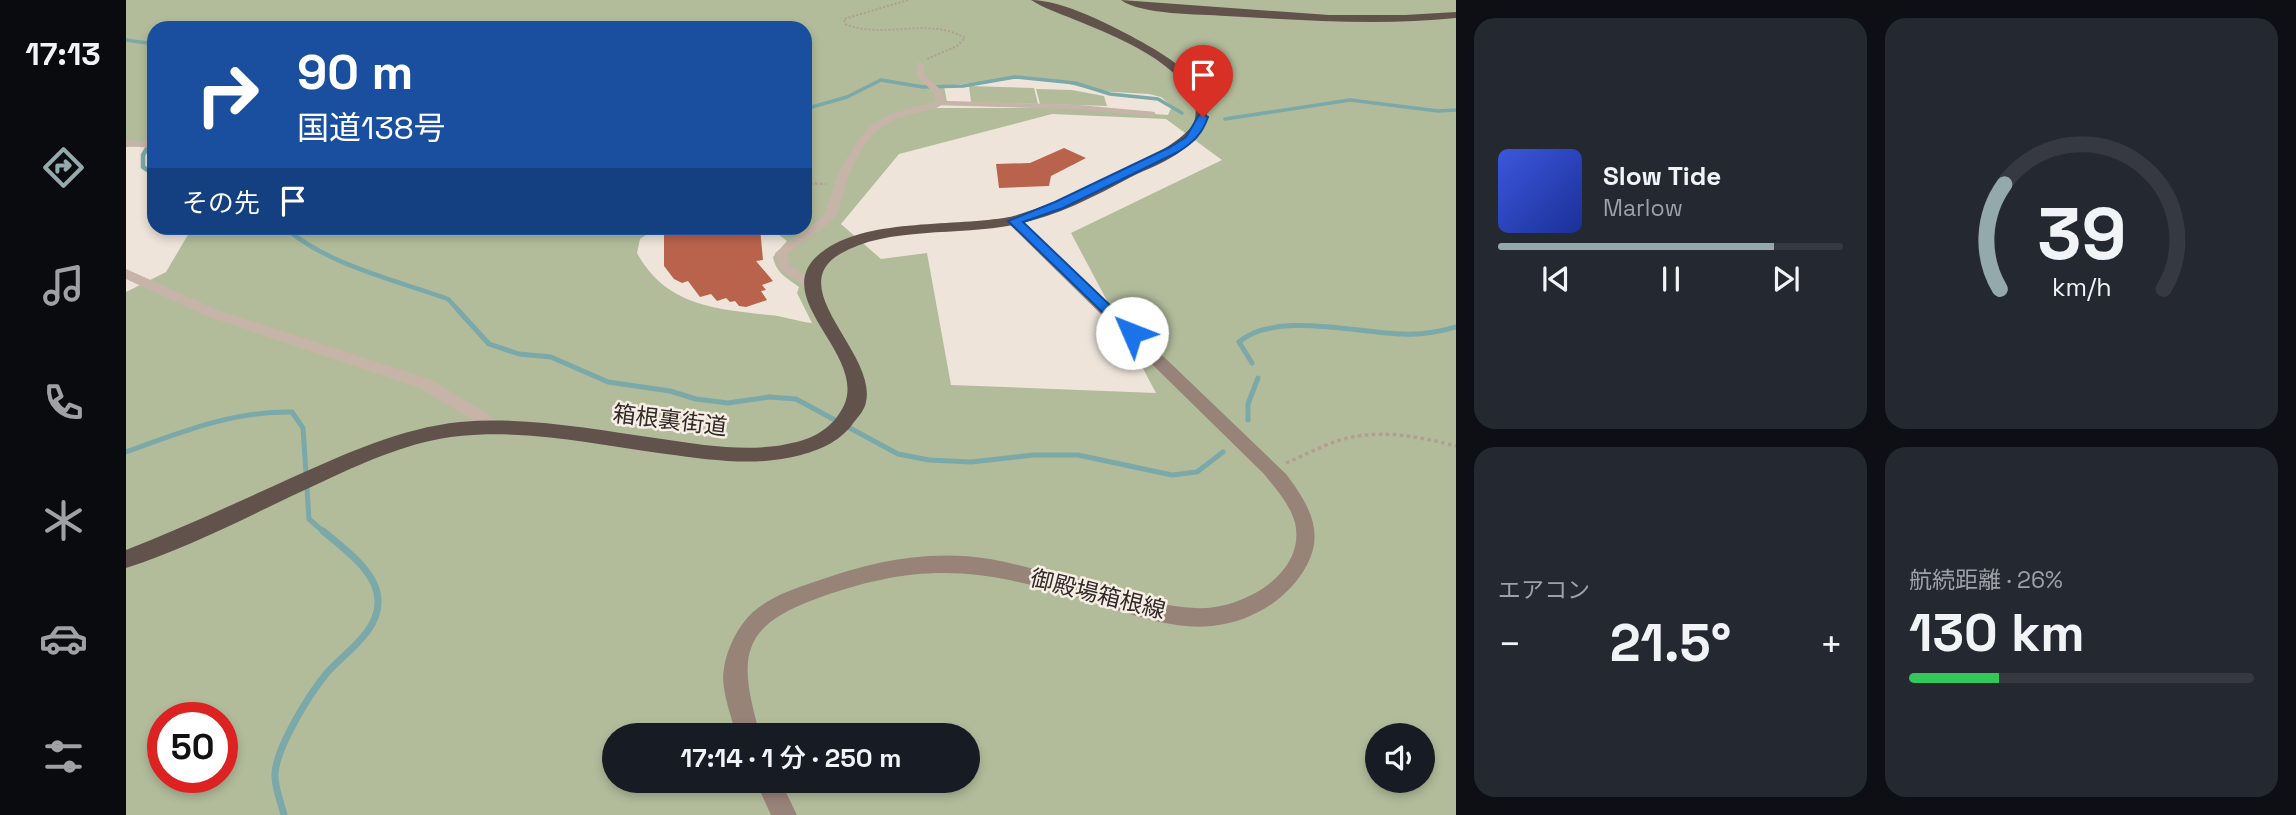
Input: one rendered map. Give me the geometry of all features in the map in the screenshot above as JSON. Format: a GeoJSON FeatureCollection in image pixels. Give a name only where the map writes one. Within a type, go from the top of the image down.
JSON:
{"type":"FeatureCollection","features":[{"type":"Feature","properties":{"kind":"highway"},"geometry":{"type":"LineString","coordinates":[[812,285],[813,272],[820,260],[851,242],[872,237],[1014,221],[1059,205],[1174,149],[1190,140],[1199,129],[1203,117],[1200,93],[1181,71],[1130,41],[1036,0]]}},
{"type":"Feature","properties":{"kind":"highway"},"geometry":{"type":"LineString","coordinates":[[1126,0],[1188,10],[1349,19],[1410,20],[1456,15]]}},
{"type":"Feature","properties":{"kind":"highway","name":"箱根裏街道"},"geometry":{"type":"LineString","coordinates":[[126,559],[386,447],[458,429],[534,429],[742,455],[797,449],[834,433],[852,416],[857,404],[859,386],[844,349],[822,316],[812,285]]}},
{"type":"Feature","properties":{"kind":"main road","name":"御殿場箱根線"},"geometry":{"type":"LineString","coordinates":[[746,723],[735,669],[750,627],[783,601],[877,571],[933,563],[988,569],[1053,582],[1152,611],[1211,617],[1257,605],[1286,583],[1305,551],[1303,515],[1298,502],[1271,469],[1014,221]]}},
{"type":"Feature","properties":{"kind":"main road"},"geometry":{"type":"LineString","coordinates":[[773,793],[784,815]]}},
{"type":"Feature","properties":{"kind":"street"},"geometry":{"type":"LineString","coordinates":[[812,231],[828,220],[839,184],[861,145],[877,124],[890,117],[940,103],[935,90],[920,75],[920,64]]}},
{"type":"Feature","properties":{"kind":"street"},"geometry":{"type":"LineString","coordinates":[[126,144],[147,145]]}},
{"type":"Feature","properties":{"kind":"street"},"geometry":{"type":"LineString","coordinates":[[807,235],[781,253],[784,267],[812,285]]}},
{"type":"Feature","properties":{"kind":"street"},"geometry":{"type":"LineString","coordinates":[[126,273],[212,313],[426,384],[496,427]]}},
{"type":"Feature","properties":{"kind":"lane"},"geometry":{"type":"LineString","coordinates":[[940,103],[1076,107],[1153,114]]}},
{"type":"Feature","properties":{"kind":"path"},"geometry":{"type":"LineString","coordinates":[[908,0],[844,19],[845,24],[861,31],[925,30],[952,32],[965,38],[962,43],[934,54],[920,64]]}},
{"type":"Feature","properties":{"kind":"path"},"geometry":{"type":"LineString","coordinates":[[812,183],[839,184]]}},
{"type":"Feature","properties":{"kind":"path"},"geometry":{"type":"LineString","coordinates":[[1271,469],[1338,440],[1375,433],[1425,438],[1456,446]]}},
{"type":"Feature","properties":{"kind":"green space"},"geometry":{"type":"Polygon","coordinates":[[[126,0],[1456,0],[1456,815],[126,815],[126,292],[166,272],[188,235],[646,235],[640,239],[637,253],[662,284],[678,294],[712,307],[812,323],[797,293],[799,287],[783,275],[773,257],[787,241],[779,235],[812,235],[812,21],[147,21],[147,146],[126,147],[126,0]],[[1009,79],[944,86],[947,102],[936,108],[1065,108],[1168,115],[1172,106],[1161,97],[1149,94],[1097,91],[1049,79],[1009,79]],[[1052,114],[899,154],[841,224],[881,259],[927,253],[951,385],[1156,393],[1071,233],[1222,160],[1166,119],[1052,114]]]}},
{"type":"Feature","properties":{"kind":"green space"},"geometry":{"type":"Polygon","coordinates":[[[969,86],[1034,88],[1038,104],[971,102],[969,86]]]}},
{"type":"Feature","properties":{"kind":"green space"},"geometry":{"type":"Polygon","coordinates":[[[1036,89],[1072,90],[1104,96],[1107,106],[1040,104],[1036,89]]]}},
{"type":"Feature","properties":{"kind":"building"},"geometry":{"type":"Polygon","coordinates":[[[1064,148],[1086,158],[1051,176],[1049,186],[999,188],[996,164],[1030,163],[1064,148]]]}},
{"type":"Feature","properties":{"kind":"building"},"geometry":{"type":"Polygon","coordinates":[[[664,235],[761,235],[763,260],[756,261],[773,281],[762,285],[766,290],[761,291],[767,300],[746,307],[726,298],[717,301],[711,294],[700,297],[688,281],[682,283],[674,279],[664,266],[664,235]]]}},
{"type":"Feature","properties":{"kind":"waterway"},"geometry":{"type":"LineString","coordinates":[[126,40],[147,43]]}},
{"type":"Feature","properties":{"kind":"waterway"},"geometry":{"type":"LineString","coordinates":[[812,107],[847,97],[881,80],[923,87],[963,86],[1015,77],[1075,83],[1110,94],[1158,99],[1182,113]]}},
{"type":"Feature","properties":{"kind":"waterway"},"geometry":{"type":"LineString","coordinates":[[1225,119],[1350,100],[1438,111],[1456,110]]}},
{"type":"Feature","properties":{"kind":"waterway"},"geometry":{"type":"LineString","coordinates":[[147,148],[143,155],[143,167],[147,170]]}},
{"type":"Feature","properties":{"kind":"waterway"},"geometry":{"type":"LineString","coordinates":[[295,235],[341,262],[448,299],[459,311]]}},
{"type":"Feature","properties":{"kind":"waterway"},"geometry":{"type":"LineString","coordinates":[[458,310],[489,344],[519,354],[551,357],[608,382],[670,391],[696,399],[728,403],[769,397],[796,399],[898,454],[929,460],[971,462],[1033,455],[1078,455],[1172,475],[1197,472],[1223,452]]}},
{"type":"Feature","properties":{"kind":"waterway"},"geometry":{"type":"LineString","coordinates":[[1252,363],[1239,342],[1254,333],[1273,328],[1317,326],[1410,334],[1456,327]]}},
{"type":"Feature","properties":{"kind":"waterway"},"geometry":{"type":"LineString","coordinates":[[1248,420],[1248,404],[1258,378]]}},
{"type":"Feature","properties":{"kind":"waterway"},"geometry":{"type":"LineString","coordinates":[[126,452],[187,430],[228,419],[292,412],[303,428],[309,519],[325,533]]}},
{"type":"Feature","properties":{"kind":"waterway"},"geometry":{"type":"LineString","coordinates":[[284,815],[275,778],[281,749],[319,683],[367,632],[377,612],[378,601],[372,580],[358,562],[323,531]]}},
{"type":"Feature","properties":{"kind":"route"},"geometry":{"type":"LineString","coordinates":[[1132,333],[1014,221],[1059,205],[1174,149],[1190,140],[1199,129],[1203,117]]}}]}
